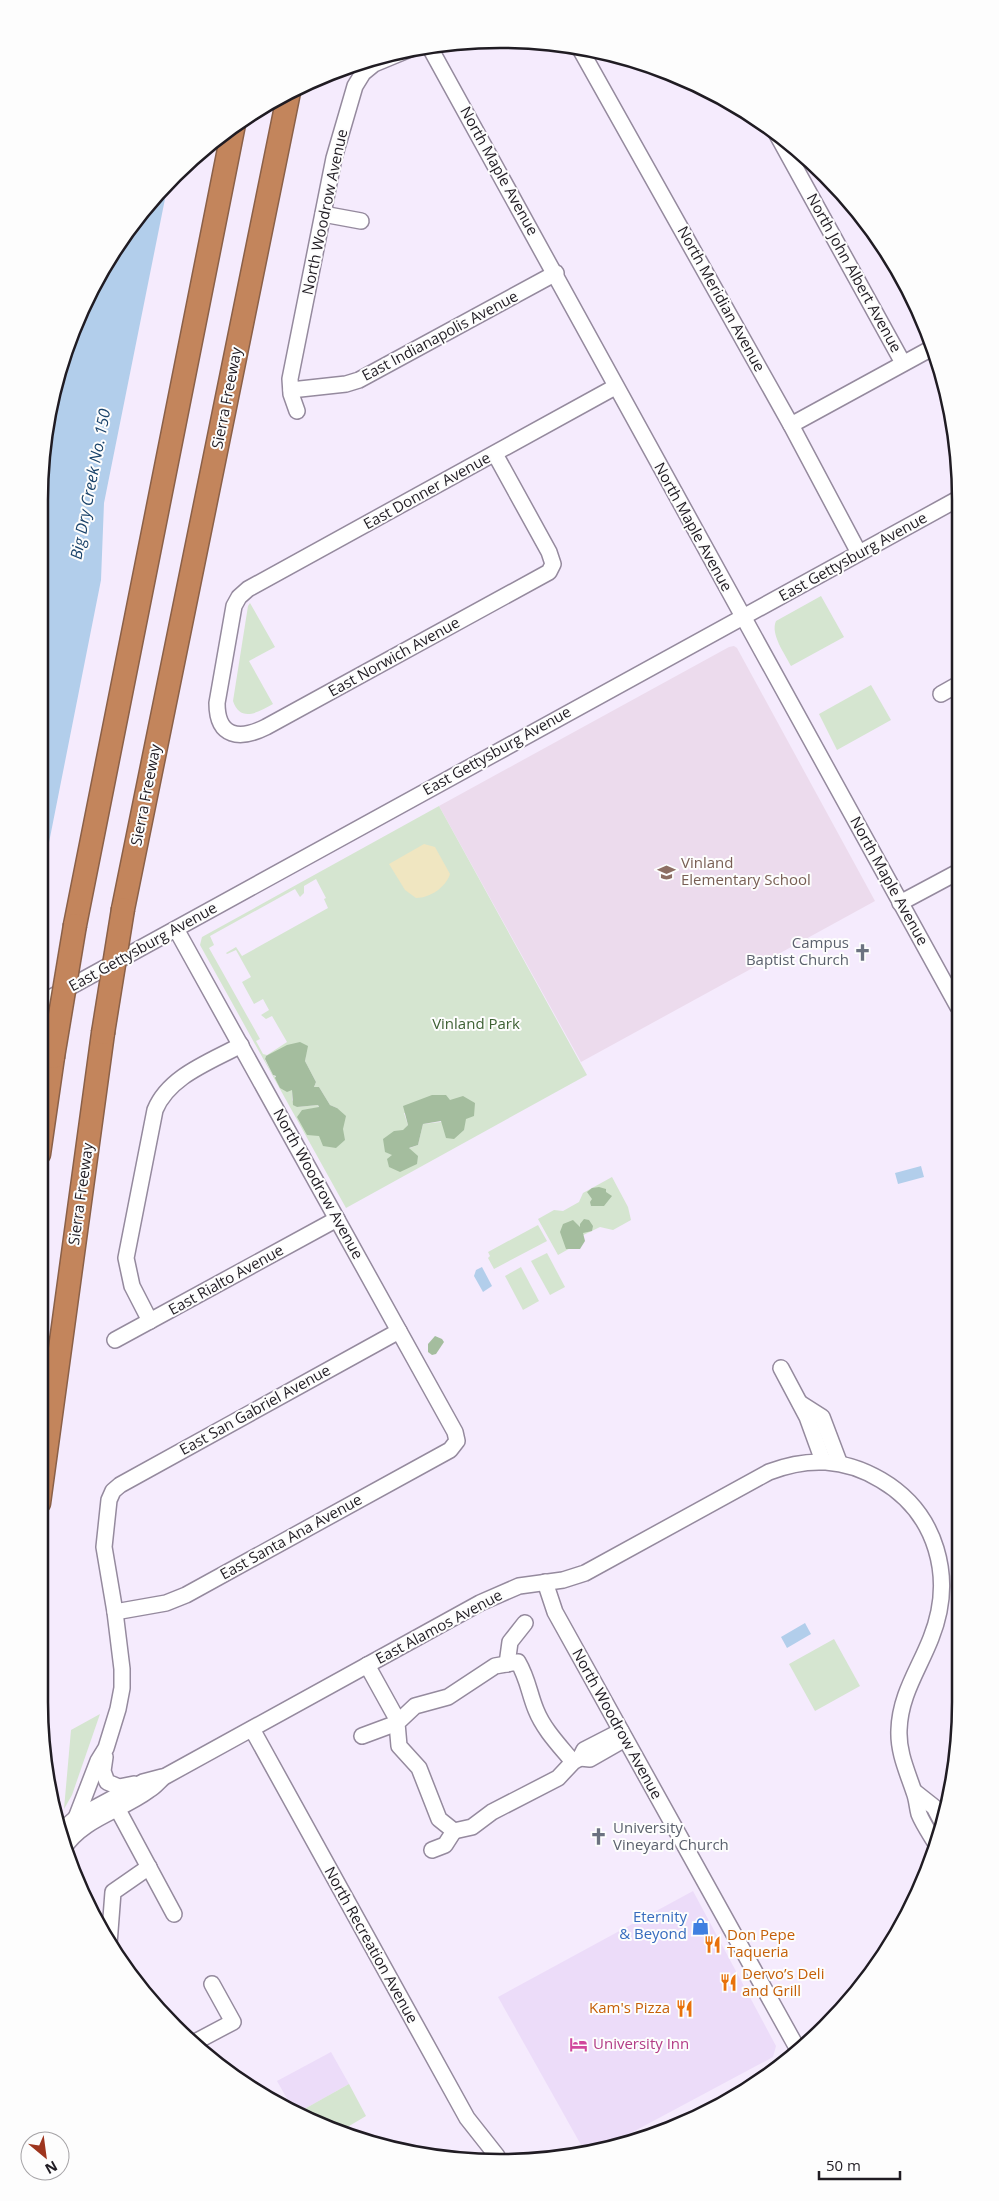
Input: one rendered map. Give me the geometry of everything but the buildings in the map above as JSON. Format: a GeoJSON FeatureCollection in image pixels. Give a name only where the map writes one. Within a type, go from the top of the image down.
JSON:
{"type":"FeatureCollection","features":[{"type":"Feature","properties":{"kind":"highway","name":"Sierra Freeway"},"geometry":{"type":"LineString","coordinates":[[48,1437],[103,1033],[123,909],[287,101]]}},
{"type":"Feature","properties":{"kind":"highway"},"geometry":{"type":"LineString","coordinates":[[48,1092],[75,925],[231,136]]}},
{"type":"Feature","properties":{"kind":"street","name":"North Maple Avenue"},"geometry":{"type":"LineString","coordinates":[[433,52],[556,273],[616,387],[952,996]]}},
{"type":"Feature","properties":{"kind":"street","name":"North Meridian Avenue"},"geometry":{"type":"LineString","coordinates":[[585,55],[791,425],[859,553]]}},
{"type":"Feature","properties":{"kind":"street","name":"North Woodrow Avenue"},"geometry":{"type":"LineString","coordinates":[[297,411],[290,390],[290,379],[334,158],[355,86],[363,73],[371,66]]}},
{"type":"Feature","properties":{"kind":"street","name":"North John Albert Avenue"},"geometry":{"type":"LineString","coordinates":[[785,149],[904,363]]}},
{"type":"Feature","properties":{"kind":"street"},"geometry":{"type":"LineString","coordinates":[[323,214],[361,221]]}},
{"type":"Feature","properties":{"kind":"street","name":"East Indianapolis Avenue"},"geometry":{"type":"LineString","coordinates":[[290,390],[346,384],[359,380],[556,273]]}},
{"type":"Feature","properties":{"kind":"street"},"geometry":{"type":"LineString","coordinates":[[791,425],[927,351]]}},
{"type":"Feature","properties":{"kind":"street","name":"East Donner Avenue"},"geometry":{"type":"LineString","coordinates":[[227,731],[218,719],[217,703],[234,606],[239,596],[248,589],[616,387]]}},
{"type":"Feature","properties":{"kind":"street","name":"East Norwich Avenue"},"geometry":{"type":"LineString","coordinates":[[227,731],[240,735],[249,734],[266,727],[549,572],[553,564],[549,552],[495,454]]}},
{"type":"Feature","properties":{"kind":"street","name":"East Gettysburg Avenue"},"geometry":{"type":"LineString","coordinates":[[48,999],[952,502]]}},
{"type":"Feature","properties":{"kind":"street"},"geometry":{"type":"LineString","coordinates":[[941,694],[952,688]]}},
{"type":"Feature","properties":{"kind":"street"},"geometry":{"type":"LineString","coordinates":[[900,903],[952,875]]}},
{"type":"Feature","properties":{"kind":"street","name":"North Woodrow Avenue"},"geometry":{"type":"LineString","coordinates":[[176,928],[400,1331],[455,1432],[457,1441]]}},
{"type":"Feature","properties":{"kind":"street"},"geometry":{"type":"LineString","coordinates":[[150,1321],[132,1286],[126,1258],[155,1110],[162,1097],[174,1083],[241,1045]]}},
{"type":"Feature","properties":{"kind":"street","name":"East Rialto Avenue"},"geometry":{"type":"LineString","coordinates":[[115,1340],[337,1219]]}},
{"type":"Feature","properties":{"kind":"street","name":"East San Gabriel Avenue"},"geometry":{"type":"LineString","coordinates":[[115,1612],[104,1552],[108,1502],[112,1491],[124,1482],[400,1331]]}},
{"type":"Feature","properties":{"kind":"street"},"geometry":{"type":"LineString","coordinates":[[781,1368],[812,1427],[823,1461]]}},
{"type":"Feature","properties":{"kind":"street"},"geometry":{"type":"LineString","coordinates":[[800,1403],[822,1417],[839,1462]]}},
{"type":"Feature","properties":{"kind":"street","name":"East Santa Ana Avenue"},"geometry":{"type":"LineString","coordinates":[[115,1612],[166,1603],[186,1595],[450,1450],[457,1441]]}},
{"type":"Feature","properties":{"kind":"street","name":"East Alamos Avenue"},"geometry":{"type":"LineString","coordinates":[[164,1777],[489,1598],[519,1586],[572,1578],[585,1573],[764,1474],[779,1468],[804,1462],[839,1462],[868,1472],[888,1484],[905,1498],[925,1522],[938,1553],[942,1574],[942,1593],[938,1618],[927,1647],[908,1686],[900,1719],[902,1758],[915,1792],[920,1815],[931,1835]]}},
{"type":"Feature","properties":{"kind":"street","name":"North Woodrow Avenue"},"geometry":{"type":"LineString","coordinates":[[545,1582],[555,1612],[795,2044]]}},
{"type":"Feature","properties":{"kind":"street"},"geometry":{"type":"LineString","coordinates":[[115,1612],[122,1684],[118,1709],[106,1748],[103,1771],[107,1782],[122,1786],[164,1777]]}},
{"type":"Feature","properties":{"kind":"street"},"geometry":{"type":"LineString","coordinates":[[507,1664],[510,1642],[525,1623]]}},
{"type":"Feature","properties":{"kind":"street"},"geometry":{"type":"LineString","coordinates":[[371,1662],[401,1718],[399,1746],[418,1768],[439,1819],[454,1831]]}},
{"type":"Feature","properties":{"kind":"street"},"geometry":{"type":"LineString","coordinates":[[362,1736],[401,1718],[415,1706],[448,1697],[495,1666],[518,1662],[526,1676],[536,1710],[546,1729],[577,1760]]}},
{"type":"Feature","properties":{"kind":"street","name":"North Recreation Avenue"},"geometry":{"type":"LineString","coordinates":[[252,1729],[467,2118],[495,2153]]}},
{"type":"Feature","properties":{"kind":"street"},"geometry":{"type":"LineString","coordinates":[[432,1850],[445,1845],[454,1831],[472,1827],[492,1812],[558,1778],[577,1760],[590,1759],[623,1735]]}},
{"type":"Feature","properties":{"kind":"street"},"geometry":{"type":"LineString","coordinates":[[76,1818],[98,1760],[106,1748]]}},
{"type":"Feature","properties":{"kind":"street"},"geometry":{"type":"LineString","coordinates":[[70,1842],[79,1831],[150,1790],[164,1777]]}},
{"type":"Feature","properties":{"kind":"street"},"geometry":{"type":"LineString","coordinates":[[66,1827],[76,1818],[143,1782]]}},
{"type":"Feature","properties":{"kind":"street"},"geometry":{"type":"LineString","coordinates":[[915,1792],[934,1807],[937,1813]]}},
{"type":"Feature","properties":{"kind":"street"},"geometry":{"type":"LineString","coordinates":[[117,1808],[174,1914]]}},
{"type":"Feature","properties":{"kind":"street"},"geometry":{"type":"LineString","coordinates":[[110,1930],[112,1892],[148,1867]]}},
{"type":"Feature","properties":{"kind":"street"},"geometry":{"type":"LineString","coordinates":[[200,2040],[233,2022],[212,1984]]}},
{"type":"Feature","properties":{"kind":"shaded area","name":"Vinland Elementary School"},"geometry":{"type":"Polygon","coordinates":[[[734,646],[737,648],[875,901],[581,1062],[439,806],[729,647],[734,646]]]}},
{"type":"Feature","properties":{"kind":"shaded area"},"geometry":{"type":"Polygon","coordinates":[[[693,1891],[776,2046],[773,2057],[627,2135],[582,2146],[498,1997],[693,1891]]]}},
{"type":"Feature","properties":{"kind":"shaded area"},"geometry":{"type":"Polygon","coordinates":[[[331,2052],[349,2084],[304,2109],[288,2101],[277,2081],[331,2052]]]}},
{"type":"Feature","properties":{"kind":"green space"},"geometry":{"type":"Polygon","coordinates":[[[821,596],[844,637],[791,666],[775,632],[776,621],[821,596]]]}},
{"type":"Feature","properties":{"kind":"green space"},"geometry":{"type":"Polygon","coordinates":[[[250,603],[275,647],[249,661],[273,704],[262,710],[245,714],[236,708],[233,701],[250,603]]]}},
{"type":"Feature","properties":{"kind":"green space"},"geometry":{"type":"Polygon","coordinates":[[[871,685],[891,720],[837,750],[819,714],[871,685]]]}},
{"type":"Feature","properties":{"kind":"green space","name":"Vinland Park"},"geometry":{"type":"Polygon","coordinates":[[[439,806],[587,1075],[346,1208],[200,945],[202,937],[439,806]],[[316,879],[304,886],[304,893],[300,897],[295,889],[210,936],[214,945],[209,948],[260,1039],[256,1041],[263,1054],[267,1055],[287,1042],[272,1016],[266,1019],[261,1015],[269,1010],[263,999],[254,1004],[242,982],[251,977],[236,950],[226,953],[236,947],[242,956],[328,908],[324,899],[326,898],[316,879]],[[307,1046],[266,1056],[265,1060],[273,1075],[292,1090],[292,1100],[297,1107],[318,1105],[319,1108],[302,1110],[337,1108],[330,1105],[319,1087],[314,1087],[316,1082],[305,1061],[307,1046]],[[404,1113],[408,1125],[403,1131],[392,1155],[418,1145],[423,1124],[466,1119],[404,1113]]]}},
{"type":"Feature","properties":{"kind":"green space"},"geometry":{"type":"Polygon","coordinates":[[[300,1042],[308,1046],[305,1061],[316,1082],[314,1087],[319,1087],[330,1105],[346,1116],[343,1129],[345,1140],[336,1148],[323,1146],[319,1136],[307,1135],[297,1117],[302,1110],[319,1107],[318,1105],[297,1107],[293,1105],[292,1090],[287,1092],[280,1088],[275,1078],[276,1076],[273,1075],[265,1059],[266,1056],[287,1045],[300,1042]]]}},
{"type":"Feature","properties":{"kind":"green space"},"geometry":{"type":"Polygon","coordinates":[[[432,1095],[446,1095],[450,1100],[463,1096],[475,1103],[474,1116],[466,1119],[464,1130],[454,1139],[446,1138],[441,1121],[423,1124],[418,1145],[409,1148],[418,1156],[417,1164],[400,1172],[389,1167],[387,1159],[392,1155],[385,1152],[383,1139],[394,1131],[403,1130],[408,1125],[403,1106],[432,1095]]]}},
{"type":"Feature","properties":{"kind":"green space"},"geometry":{"type":"Polygon","coordinates":[[[612,1177],[628,1207],[631,1220],[613,1230],[600,1227],[571,1241],[574,1246],[558,1255],[538,1219],[554,1210],[563,1211],[579,1202],[583,1193],[612,1177]]]}},
{"type":"Feature","properties":{"kind":"green space"},"geometry":{"type":"Polygon","coordinates":[[[592,1188],[606,1189],[606,1192],[612,1196],[604,1206],[591,1206],[590,1202],[592,1199],[587,1192],[592,1188]]]}},
{"type":"Feature","properties":{"kind":"green space"},"geometry":{"type":"Polygon","coordinates":[[[584,1219],[589,1220],[593,1226],[592,1231],[583,1233],[585,1241],[580,1249],[566,1249],[560,1232],[563,1224],[573,1220],[580,1227],[584,1219]]]}},
{"type":"Feature","properties":{"kind":"green space"},"geometry":{"type":"Polygon","coordinates":[[[538,1225],[547,1241],[494,1269],[488,1258],[490,1256],[488,1252],[538,1225]]]}},
{"type":"Feature","properties":{"kind":"green space"},"geometry":{"type":"Polygon","coordinates":[[[547,1253],[565,1287],[550,1295],[531,1261],[547,1253]]]}},
{"type":"Feature","properties":{"kind":"green space"},"geometry":{"type":"Polygon","coordinates":[[[521,1267],[539,1301],[523,1310],[505,1276],[521,1267]]]}},
{"type":"Feature","properties":{"kind":"green space"},"geometry":{"type":"Polygon","coordinates":[[[435,1336],[444,1342],[436,1354],[432,1355],[428,1352],[428,1344],[435,1336]]]}},
{"type":"Feature","properties":{"kind":"green space"},"geometry":{"type":"Polygon","coordinates":[[[834,1639],[860,1686],[815,1711],[789,1664],[834,1639]]]}},
{"type":"Feature","properties":{"kind":"green space"},"geometry":{"type":"Polygon","coordinates":[[[100,1714],[72,1795],[64,1809],[71,1730],[100,1714]]]}},
{"type":"Feature","properties":{"kind":"green space"},"geometry":{"type":"Polygon","coordinates":[[[349,2084],[366,2116],[347,2127],[304,2109],[349,2084]]]}},
{"type":"Feature","properties":{"kind":"sand"},"geometry":{"type":"Polygon","coordinates":[[[424,844],[435,847],[450,874],[437,891],[421,898],[416,898],[405,890],[389,864],[424,844]]]}},
{"type":"Feature","properties":{"kind":"water","name":"Big Dry Creek No. 150"},"geometry":{"type":"Polygon","coordinates":[[[166,195],[104,503],[101,580],[48,848],[48,470],[56,411],[71,354],[94,300],[124,248],[166,195]]]}},
{"type":"Feature","properties":{"kind":"water"},"geometry":{"type":"Polygon","coordinates":[[[921,1166],[924,1177],[898,1184],[895,1173],[921,1166]]]}},
{"type":"Feature","properties":{"kind":"water"},"geometry":{"type":"Polygon","coordinates":[[[482,1267],[492,1286],[483,1292],[474,1276],[476,1270],[482,1267]]]}},
{"type":"Feature","properties":{"kind":"water"},"geometry":{"type":"Polygon","coordinates":[[[805,1623],[811,1634],[787,1648],[781,1637],[805,1623]]]}},
{"type":"Feature","properties":{"kind":"place","name":"Vinland Elementary School"},"geometry":{"type":"Point","coordinates":[667,872]}},
{"type":"Feature","properties":{"kind":"place","name":"Campus Baptist Church"},"geometry":{"type":"Point","coordinates":[863,952]}},
{"type":"Feature","properties":{"kind":"place","name":"University Vineyard Church"},"geometry":{"type":"Point","coordinates":[599,1837]}},
{"type":"Feature","properties":{"kind":"place","name":"Eternity & Beyond"},"geometry":{"type":"Point","coordinates":[701,1926]}},
{"type":"Feature","properties":{"kind":"place","name":"Don Pepe Taqueria"},"geometry":{"type":"Point","coordinates":[713,1944]}},
{"type":"Feature","properties":{"kind":"place","name":"Dervo’s Deli and Grill"},"geometry":{"type":"Point","coordinates":[728,1983]}},
{"type":"Feature","properties":{"kind":"place","name":"Kam's Pizza"},"geometry":{"type":"Point","coordinates":[684,2008]}},
{"type":"Feature","properties":{"kind":"place","name":"University Inn"},"geometry":{"type":"Point","coordinates":[579,2044]}}]}
